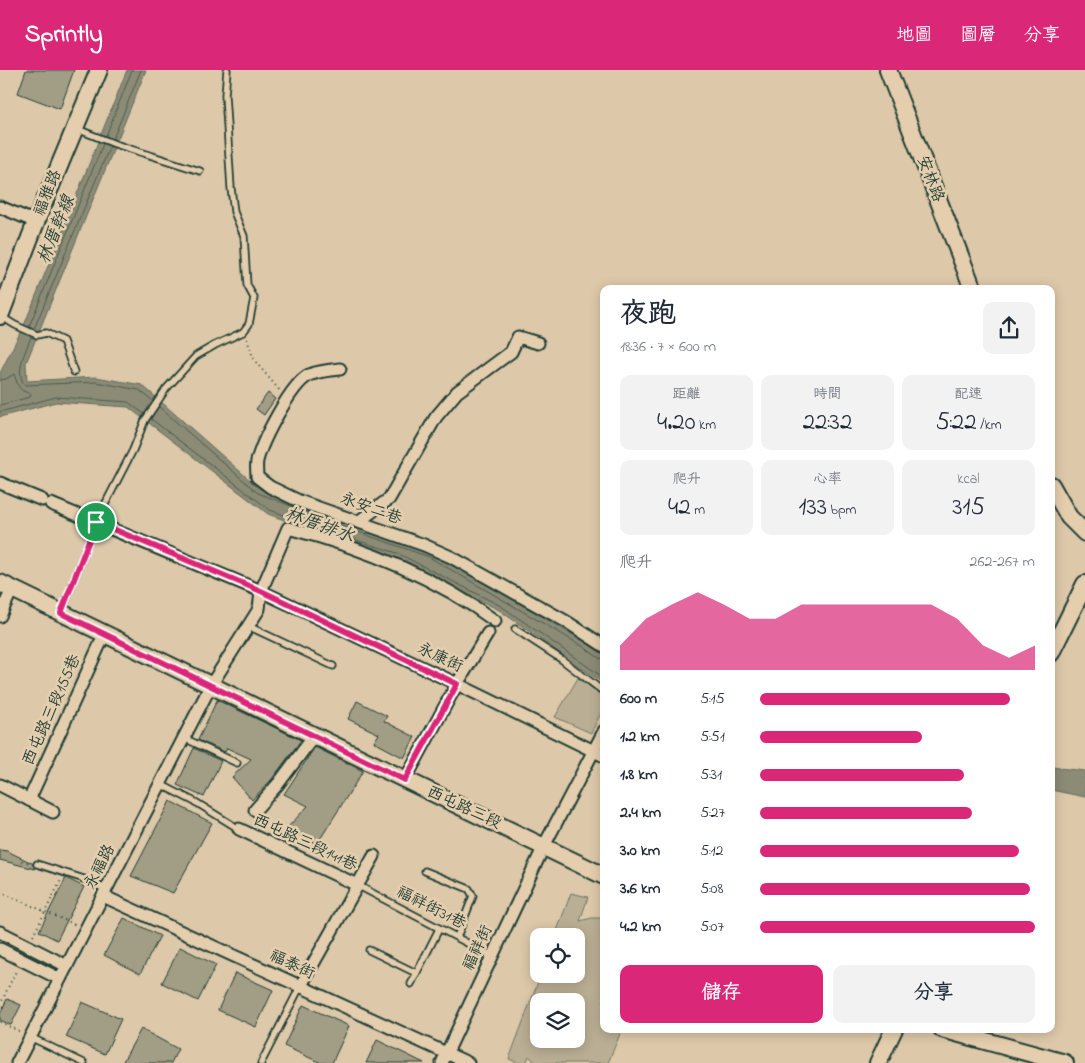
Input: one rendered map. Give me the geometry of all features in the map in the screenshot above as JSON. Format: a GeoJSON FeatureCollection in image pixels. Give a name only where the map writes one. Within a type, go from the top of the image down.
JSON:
{"type":"FeatureCollection","features":[{"type":"Feature","properties":{"kind":"street","name":"福雅路"},"geometry":{"type":"LineString","coordinates":[[0,316],[36,222],[99,70]]}},
{"type":"Feature","properties":{"kind":"street","name":"安林路"},"geometry":{"type":"LineString","coordinates":[[888,70],[971,285]]}},
{"type":"Feature","properties":{"kind":"street"},"geometry":{"type":"LineString","coordinates":[[0,207],[36,222]]}},
{"type":"Feature","properties":{"kind":"street"},"geometry":{"type":"LineString","coordinates":[[358,522],[389,498],[436,417],[457,392],[511,352],[518,336],[538,343]]}},
{"type":"Feature","properties":{"kind":"street"},"geometry":{"type":"LineString","coordinates":[[257,477],[257,463],[263,444],[286,399],[298,383],[309,375],[340,369]]}},
{"type":"Feature","properties":{"kind":"street"},"geometry":{"type":"LineString","coordinates":[[257,477],[248,468],[249,462],[277,408]]}},
{"type":"Feature","properties":{"kind":"street","name":"永安二巷"},"geometry":{"type":"LineString","coordinates":[[257,477],[270,487],[300,501],[451,557],[567,622],[600,643]]}},
{"type":"Feature","properties":{"kind":"street","name":"永康街"},"geometry":{"type":"LineString","coordinates":[[0,483],[261,591],[599,753]]}},
{"type":"Feature","properties":{"kind":"street"},"geometry":{"type":"LineString","coordinates":[[1055,491],[1069,517],[1085,533]]}},
{"type":"Feature","properties":{"kind":"street","name":"永福路"},"geometry":{"type":"LineString","coordinates":[[17,1063],[211,685],[259,609],[261,591],[288,528],[362,551],[424,577],[464,599],[495,621]]}},
{"type":"Feature","properties":{"kind":"street"},"geometry":{"type":"LineString","coordinates":[[1055,645],[1085,584]]}},
{"type":"Feature","properties":{"kind":"street"},"geometry":{"type":"LineString","coordinates":[[0,616],[6,586]]}},
{"type":"Feature","properties":{"kind":"street","name":"西屯路三段"},"geometry":{"type":"LineString","coordinates":[[6,586],[600,874]]}},
{"type":"Feature","properties":{"kind":"street","name":"西屯路三段155巷"},"geometry":{"type":"LineString","coordinates":[[30,800],[105,633]]}},
{"type":"Feature","properties":{"kind":"street"},"geometry":{"type":"LineString","coordinates":[[405,780],[457,684],[488,633]]}},
{"type":"Feature","properties":{"kind":"street"},"geometry":{"type":"LineString","coordinates":[[255,810],[278,784],[314,736]]}},
{"type":"Feature","properties":{"kind":"street","name":"福祥街"},"geometry":{"type":"LineString","coordinates":[[444,1058],[544,846],[599,753]]}},
{"type":"Feature","properties":{"kind":"street"},"geometry":{"type":"LineString","coordinates":[[0,785],[53,812]]}},
{"type":"Feature","properties":{"kind":"street","name":"西屯路三段141巷"},"geometry":{"type":"LineString","coordinates":[[239,829],[357,885]]}},
{"type":"Feature","properties":{"kind":"street","name":"西屯路三段141巷"},"geometry":{"type":"LineString","coordinates":[[300,988],[374,856]]}},
{"type":"Feature","properties":{"kind":"street","name":"福泰街"},"geometry":{"type":"LineString","coordinates":[[105,893],[444,1058],[468,1063]]}},
{"type":"Feature","properties":{"kind":"street"},"geometry":{"type":"LineString","coordinates":[[0,932],[67,966]]}},
{"type":"Feature","properties":{"kind":"street"},"geometry":{"type":"LineString","coordinates":[[0,949],[60,980]]}},
{"type":"Feature","properties":{"kind":"street"},"geometry":{"type":"LineString","coordinates":[[878,1063],[892,1033]]}},
{"type":"Feature","properties":{"kind":"street"},"geometry":{"type":"LineString","coordinates":[[956,1033],[1065,1063]]}},
{"type":"Feature","properties":{"kind":"lane"},"geometry":{"type":"LineString","coordinates":[[61,613],[96,522],[133,450],[145,420],[166,389],[196,356],[244,332],[249,324],[254,298],[247,285],[244,236],[234,212],[231,188],[225,96],[227,70]]}},
{"type":"Feature","properties":{"kind":"lane"},"geometry":{"type":"LineString","coordinates":[[74,128],[114,144],[200,172]]}},
{"type":"Feature","properties":{"kind":"lane"},"geometry":{"type":"LineString","coordinates":[[0,316],[24,330],[38,335],[46,333],[63,342],[74,372]]}},
{"type":"Feature","properties":{"kind":"lane"},"geometry":{"type":"LineString","coordinates":[[248,626],[333,666]]}},
{"type":"Feature","properties":{"kind":"lane"},"geometry":{"type":"LineString","coordinates":[[515,629],[561,659],[600,689]]}},
{"type":"Feature","properties":{"kind":"lane"},"geometry":{"type":"LineString","coordinates":[[184,738],[237,763]]}},
{"type":"Feature","properties":{"kind":"lane"},"geometry":{"type":"LineString","coordinates":[[160,784],[197,803],[239,829]]}},
{"type":"Feature","properties":{"kind":"lane"},"geometry":{"type":"LineString","coordinates":[[37,864],[84,879],[105,893]]}},
{"type":"Feature","properties":{"kind":"lane"},"geometry":{"type":"LineString","coordinates":[[426,871],[469,890],[473,896],[457,937]]}},
{"type":"Feature","properties":{"kind":"lane","name":"福祥街31巷"},"geometry":{"type":"LineString","coordinates":[[357,885],[492,956]]}},
{"type":"Feature","properties":{"kind":"lane"},"geometry":{"type":"LineString","coordinates":[[411,984],[438,929]]}},
{"type":"Feature","properties":{"kind":"lane"},"geometry":{"type":"LineString","coordinates":[[369,950],[416,974]]}},
{"type":"Feature","properties":{"kind":"lane"},"geometry":{"type":"LineString","coordinates":[[261,1063],[300,988]]}},
{"type":"Feature","properties":{"kind":"lane"},"geometry":{"type":"LineString","coordinates":[[30,1037],[84,1063]]}},
{"type":"Feature","properties":{"kind":"path"},"geometry":{"type":"LineString","coordinates":[[244,332],[254,360],[283,395],[277,408]]}},
{"type":"Feature","properties":{"kind":"path"},"geometry":{"type":"LineString","coordinates":[[0,892],[86,930]]}},
{"type":"Feature","properties":{"kind":"path"},"geometry":{"type":"LineString","coordinates":[[0,1022],[30,1037]]}},
{"type":"Feature","properties":{"kind":"shaded area"},"geometry":{"type":"Polygon","coordinates":[[[578,678],[600,694],[600,715],[591,733],[555,717],[578,678]]]}},
{"type":"Feature","properties":{"kind":"shaded area"},"geometry":{"type":"Polygon","coordinates":[[[571,893],[588,897],[580,921],[600,918],[600,1033],[620,1033],[608,1063],[536,1063],[529,1056],[526,1063],[519,1063],[509,1059],[530,1003],[530,1048],[585,1048],[585,993],[534,993],[538,983],[585,983],[585,928],[558,928],[571,893]]]}},
{"type":"Feature","properties":{"kind":"water","name":"林厝排水"},"geometry":{"type":"Polygon","coordinates":[[[127,70],[146,70],[26,363],[27,381],[96,377],[142,385],[260,489],[431,552],[587,643],[600,652],[600,681],[499,610],[395,558],[268,514],[128,407],[56,402],[0,417],[0,373],[25,323],[127,70]]]}},
{"type":"Feature","properties":{"kind":"water"},"geometry":{"type":"Polygon","coordinates":[[[1055,767],[1085,771],[1085,797],[1055,791],[1055,767]]]}},
{"type":"Feature","properties":{"kind":"building"},"geometry":{"type":"Polygon","coordinates":[[[26,70],[74,70],[60,109],[18,93],[26,70]]]}},
{"type":"Feature","properties":{"kind":"building"},"geometry":{"type":"Polygon","coordinates":[[[268,393],[275,399],[264,415],[256,409],[268,393]]]}},
{"type":"Feature","properties":{"kind":"building"},"geometry":{"type":"Polygon","coordinates":[[[217,700],[301,740],[272,779],[252,800],[232,777],[251,759],[227,748],[225,752],[198,740],[217,700]]]}},
{"type":"Feature","properties":{"kind":"building"},"geometry":{"type":"Polygon","coordinates":[[[357,701],[387,716],[384,721],[415,737],[404,758],[374,742],[379,734],[348,719],[357,701]]]}},
{"type":"Feature","properties":{"kind":"building"},"geometry":{"type":"Polygon","coordinates":[[[315,747],[363,771],[317,844],[287,828],[308,806],[284,794],[315,747]]]}},
{"type":"Feature","properties":{"kind":"building"},"geometry":{"type":"Polygon","coordinates":[[[194,748],[221,761],[204,797],[177,785],[194,748]]]}},
{"type":"Feature","properties":{"kind":"building"},"geometry":{"type":"Polygon","coordinates":[[[170,801],[212,823],[173,893],[131,876],[170,801]]]}},
{"type":"Feature","properties":{"kind":"building"},"geometry":{"type":"Polygon","coordinates":[[[0,850],[7,851],[32,863],[35,869],[0,860],[0,850]]]}},
{"type":"Feature","properties":{"kind":"building"},"geometry":{"type":"Polygon","coordinates":[[[66,878],[84,887],[57,940],[39,931],[66,878]]]}},
{"type":"Feature","properties":{"kind":"building"},"geometry":{"type":"Polygon","coordinates":[[[124,918],[160,936],[140,974],[104,955],[124,918]]]}},
{"type":"Feature","properties":{"kind":"building"},"geometry":{"type":"Polygon","coordinates":[[[180,947],[216,965],[198,1001],[162,983],[180,947]]]}},
{"type":"Feature","properties":{"kind":"building"},"geometry":{"type":"Polygon","coordinates":[[[235,973],[273,990],[256,1027],[218,1010],[235,973]]]}},
{"type":"Feature","properties":{"kind":"building"},"geometry":{"type":"Polygon","coordinates":[[[7,999],[21,1005],[11,1025],[0,1020],[0,1014],[7,999]]]}},
{"type":"Feature","properties":{"kind":"building"},"geometry":{"type":"Polygon","coordinates":[[[82,1002],[121,1019],[105,1054],[66,1037],[82,1002]]]}},
{"type":"Feature","properties":{"kind":"building"},"geometry":{"type":"Polygon","coordinates":[[[303,1005],[349,1026],[332,1063],[321,1063],[284,1046],[303,1005]]]}},
{"type":"Feature","properties":{"kind":"building"},"geometry":{"type":"Polygon","coordinates":[[[141,1029],[178,1049],[171,1063],[122,1063],[141,1029]]]}},
{"type":"Feature","properties":{"kind":"building"},"geometry":{"type":"Polygon","coordinates":[[[377,1040],[424,1063],[366,1063],[377,1040]]]}},
{"type":"Feature","properties":{"kind":"route"},"geometry":{"type":"LineString","coordinates":[[96,522],[261,591],[457,684],[405,780],[61,613],[96,522]]}},
{"type":"Feature","properties":{"kind":"water label","name":"林厝幹線"},"geometry":{"type":"Point","coordinates":[57,230]}}]}
